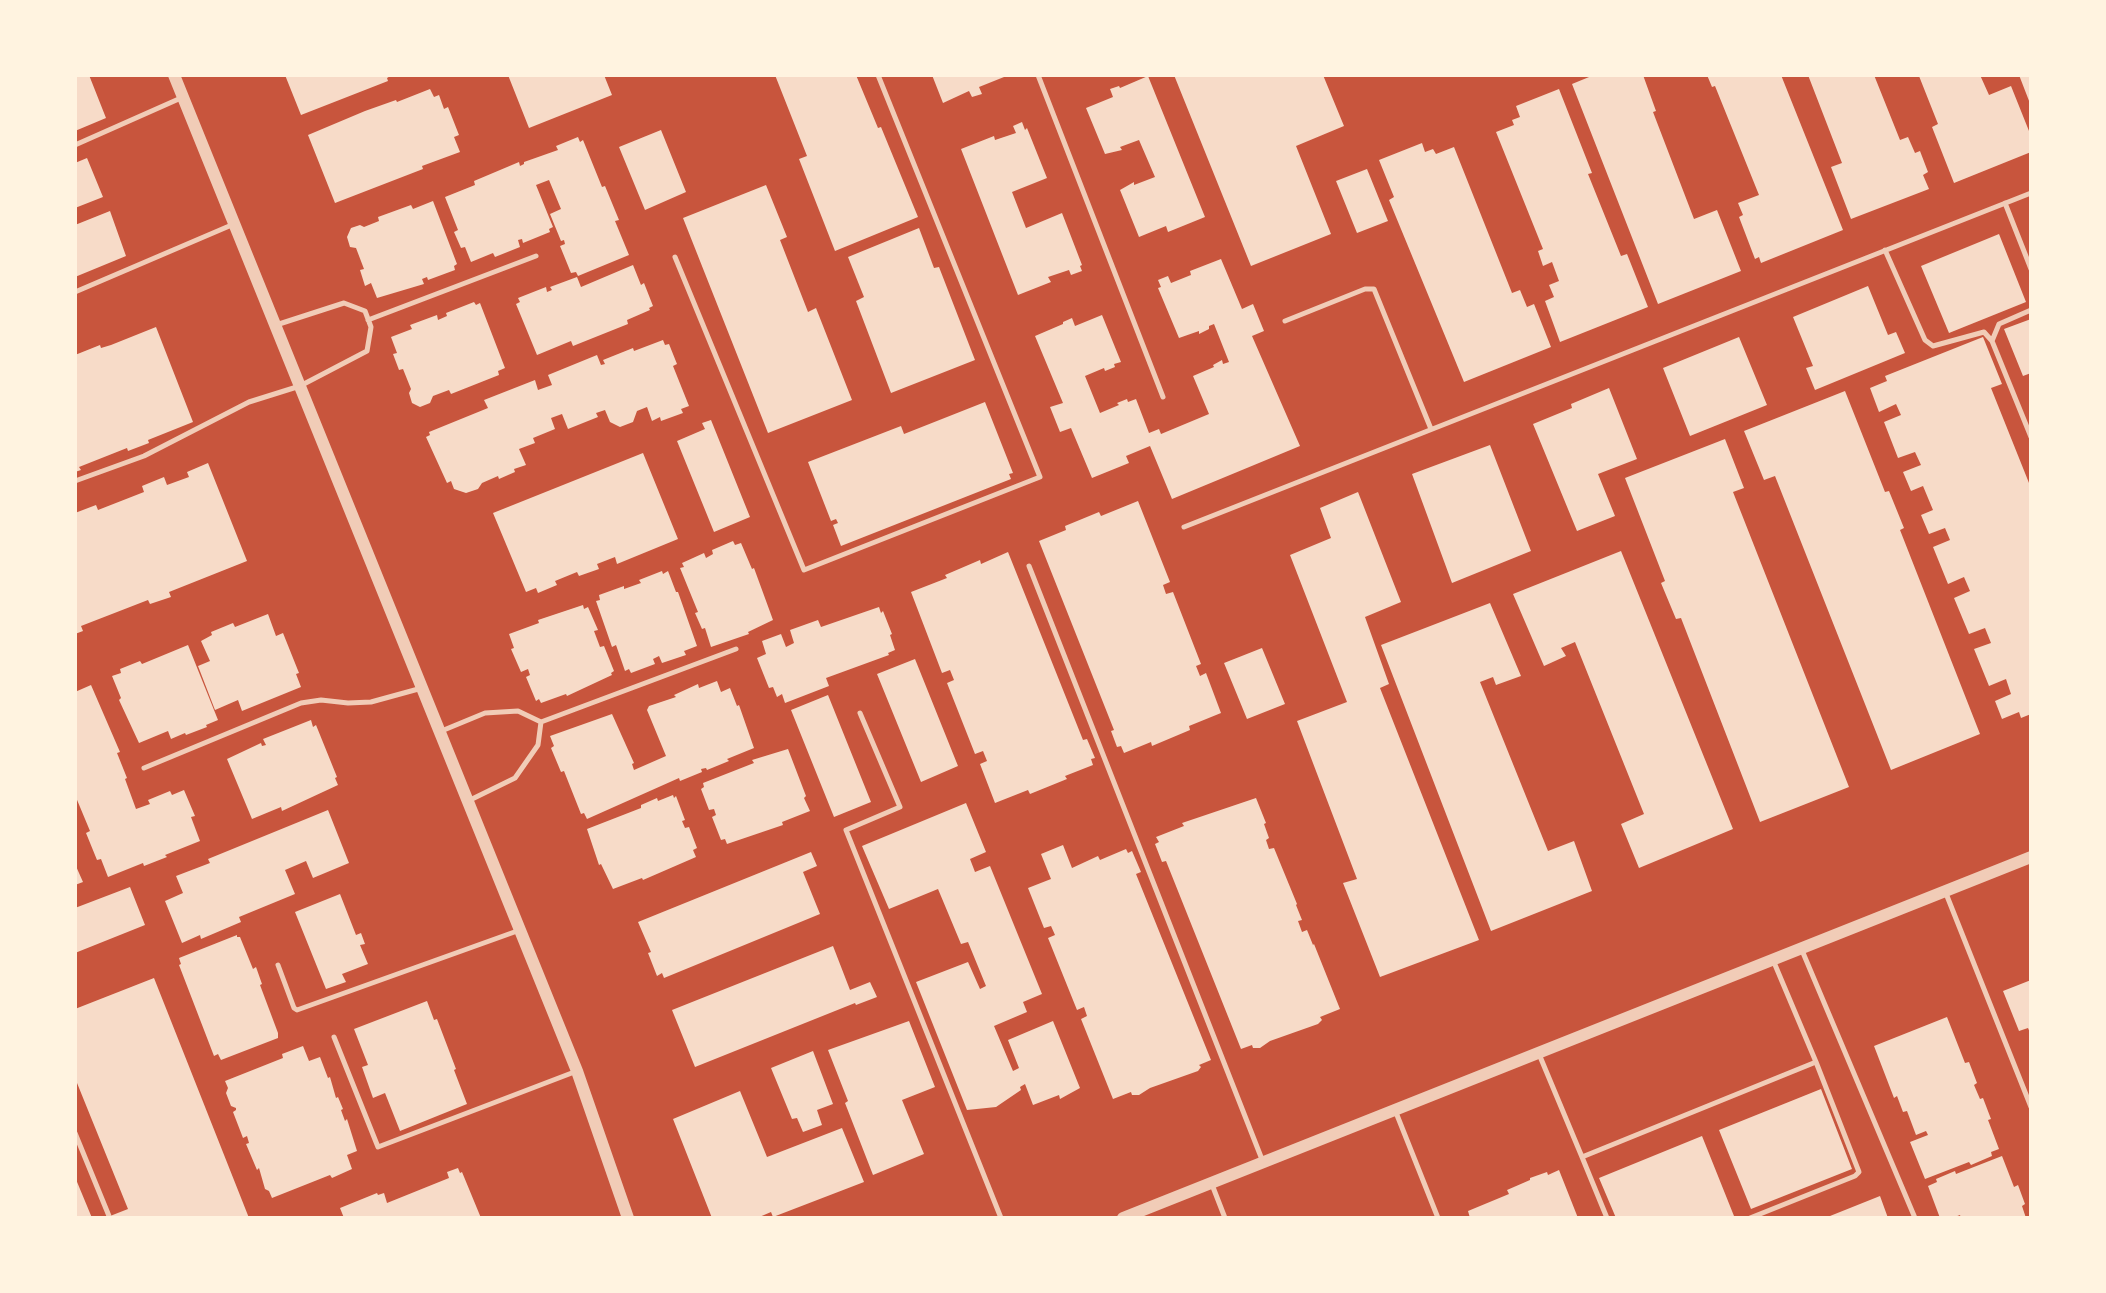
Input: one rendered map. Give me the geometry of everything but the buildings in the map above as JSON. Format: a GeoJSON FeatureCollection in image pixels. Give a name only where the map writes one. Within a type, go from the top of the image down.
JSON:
{"type":"FeatureCollection","features":[{"type":"Feature","properties":{"kind":"street"},"geometry":{"type":"LineString","coordinates":[[174,75],[520,930],[576,1071],[628,1218]]}},
{"type":"Feature","properties":{"kind":"street"},"geometry":{"type":"LineString","coordinates":[[1123,1218],[2031,857]]}},
{"type":"Feature","properties":{"kind":"lane"},"geometry":{"type":"LineString","coordinates":[[675,257],[804,570],[1040,477],[878,75]]}},
{"type":"Feature","properties":{"kind":"lane"},"geometry":{"type":"LineString","coordinates":[[1038,75],[1163,397]]}},
{"type":"Feature","properties":{"kind":"lane"},"geometry":{"type":"LineString","coordinates":[[75,145],[183,97]]}},
{"type":"Feature","properties":{"kind":"lane"},"geometry":{"type":"LineString","coordinates":[[1184,527],[2031,192]]}},
{"type":"Feature","properties":{"kind":"lane"},"geometry":{"type":"LineString","coordinates":[[2005,203],[2031,269]]}},
{"type":"Feature","properties":{"kind":"lane"},"geometry":{"type":"LineString","coordinates":[[75,292],[234,224]]}},
{"type":"Feature","properties":{"kind":"lane"},"geometry":{"type":"LineString","coordinates":[[1885,250],[1925,340],[1933,346],[1984,332],[1993,341],[2031,437]]}},
{"type":"Feature","properties":{"kind":"lane"},"geometry":{"type":"LineString","coordinates":[[369,320],[536,256]]}},
{"type":"Feature","properties":{"kind":"lane"},"geometry":{"type":"LineString","coordinates":[[1285,321],[1365,289],[1374,289],[1431,429]]}},
{"type":"Feature","properties":{"kind":"lane"},"geometry":{"type":"LineString","coordinates":[[75,481],[144,456],[249,402],[300,386],[367,351],[371,327],[365,311],[344,303],[275,326]]}},
{"type":"Feature","properties":{"kind":"lane"},"geometry":{"type":"LineString","coordinates":[[1993,341],[1999,324],[2031,310]]}},
{"type":"Feature","properties":{"kind":"lane"},"geometry":{"type":"LineString","coordinates":[[1029,566],[1263,1162]]}},
{"type":"Feature","properties":{"kind":"lane"},"geometry":{"type":"LineString","coordinates":[[439,732],[485,713],[518,711],[541,722],[736,649]]}},
{"type":"Feature","properties":{"kind":"lane"},"geometry":{"type":"LineString","coordinates":[[144,768],[301,703],[321,700],[371,702],[422,688]]}},
{"type":"Feature","properties":{"kind":"lane"},"geometry":{"type":"LineString","coordinates":[[860,713],[900,807],[846,830],[1001,1218]]}},
{"type":"Feature","properties":{"kind":"lane"},"geometry":{"type":"LineString","coordinates":[[468,801],[516,778],[538,745],[541,722]]}},
{"type":"Feature","properties":{"kind":"lane"},"geometry":{"type":"LineString","coordinates":[[1945,891],[2031,1107]]}},
{"type":"Feature","properties":{"kind":"lane"},"geometry":{"type":"LineString","coordinates":[[278,965],[297,1010],[520,930]]}},
{"type":"Feature","properties":{"kind":"lane"},"geometry":{"type":"LineString","coordinates":[[1801,948],[1915,1218]]}},
{"type":"Feature","properties":{"kind":"lane"},"geometry":{"type":"LineString","coordinates":[[1750,1218],[1855,1176],[1859,1172],[1773,960]]}},
{"type":"Feature","properties":{"kind":"lane"},"geometry":{"type":"LineString","coordinates":[[334,1037],[378,1147],[576,1071]]}},
{"type":"Feature","properties":{"kind":"lane"},"geometry":{"type":"LineString","coordinates":[[1539,1054],[1606,1218]]}},
{"type":"Feature","properties":{"kind":"lane"},"geometry":{"type":"LineString","coordinates":[[1582,1157],[1816,1062]]}},
{"type":"Feature","properties":{"kind":"lane"},"geometry":{"type":"LineString","coordinates":[[1395,1110],[1438,1218]]}},
{"type":"Feature","properties":{"kind":"lane"},"geometry":{"type":"LineString","coordinates":[[75,1133],[109,1216]]}},
{"type":"Feature","properties":{"kind":"lane"},"geometry":{"type":"LineString","coordinates":[[1211,1182],[1225,1218]]}}]}
